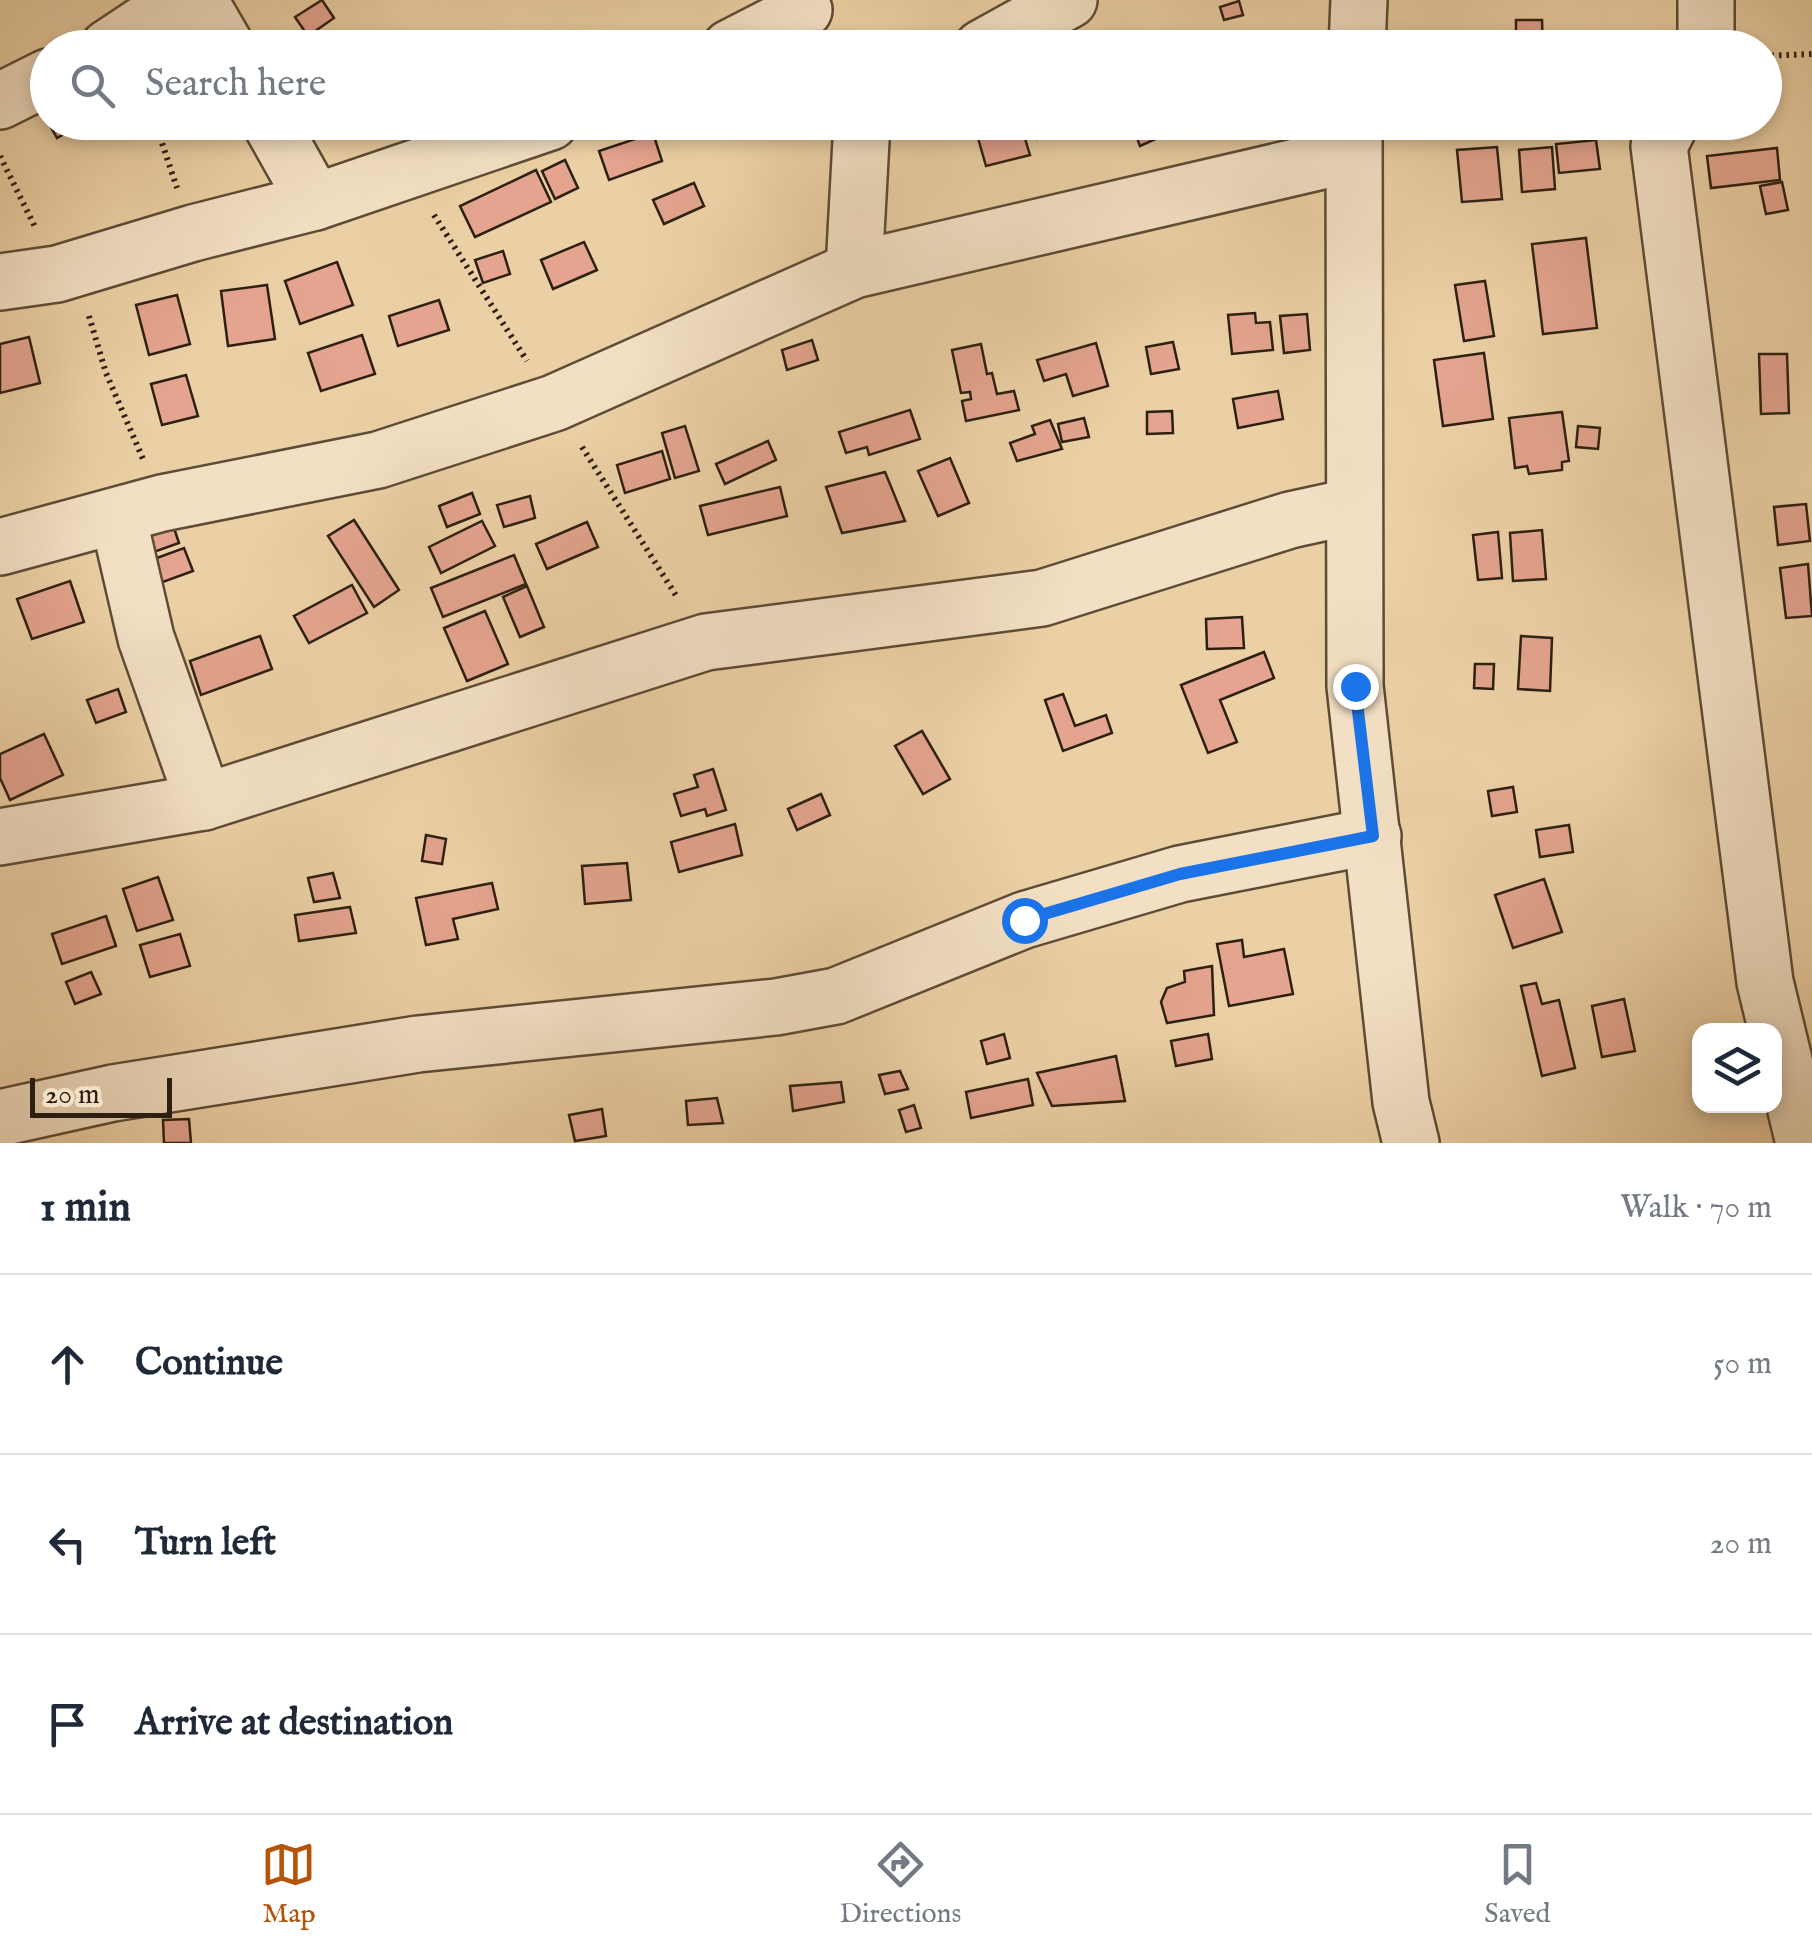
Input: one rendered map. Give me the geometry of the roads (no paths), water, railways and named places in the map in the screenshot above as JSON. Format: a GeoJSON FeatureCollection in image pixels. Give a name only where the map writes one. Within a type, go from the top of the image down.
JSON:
{"type":"FeatureCollection","features":[{"type":"Feature","properties":{"kind":"street"},"geometry":{"type":"LineString","coordinates":[[135,30],[180,0]]}},
{"type":"Feature","properties":{"kind":"street"},"geometry":{"type":"LineString","coordinates":[[199,0],[216,30]]}},
{"type":"Feature","properties":{"kind":"street"},"geometry":{"type":"LineString","coordinates":[[1015,30],[1069,0]]}},
{"type":"Feature","properties":{"kind":"street"},"geometry":{"type":"LineString","coordinates":[[1358,30],[1359,0]]}},
{"type":"Feature","properties":{"kind":"street"},"geometry":{"type":"LineString","coordinates":[[1706,0],[1706,30]]}},
{"type":"Feature","properties":{"kind":"street"},"geometry":{"type":"LineString","coordinates":[[780,30],[810,19]]}},
{"type":"Feature","properties":{"kind":"street"},"geometry":{"type":"LineString","coordinates":[[0,101],[30,87]]}},
{"type":"Feature","properties":{"kind":"street"},"geometry":{"type":"LineString","coordinates":[[280,140],[315,202]]}},
{"type":"Feature","properties":{"kind":"street"},"geometry":{"type":"LineString","coordinates":[[0,282],[66,270],[315,202],[497,140]]}},
{"type":"Feature","properties":{"kind":"street"},"geometry":{"type":"LineString","coordinates":[[854,270],[861,140]]}},
{"type":"Feature","properties":{"kind":"street"},"geometry":{"type":"LineString","coordinates":[[0,548],[140,510],[378,460],[554,404],[854,270],[1345,140]]}},
{"type":"Feature","properties":{"kind":"street"},"geometry":{"type":"LineString","coordinates":[[1353,140],[1355,686],[1373,836],[1398,1129]]}},
{"type":"Feature","properties":{"kind":"street"},"geometry":{"type":"LineString","coordinates":[[1662,140],[1659,146],[1766,982],[1804,1143]]}},
{"type":"Feature","properties":{"kind":"street"},"geometry":{"type":"LineString","coordinates":[[0,836],[204,802],[706,642],[1042,598],[1290,520],[1354,506]]}},
{"type":"Feature","properties":{"kind":"street"},"geometry":{"type":"LineString","coordinates":[[140,510],[146,638],[204,802]]}},
{"type":"Feature","properties":{"kind":"street"},"geometry":{"type":"LineString","coordinates":[[0,1118],[113,1093],[418,1044],[776,1007],[836,996],[1024,920],[1180,874],[1373,836]]}}]}
